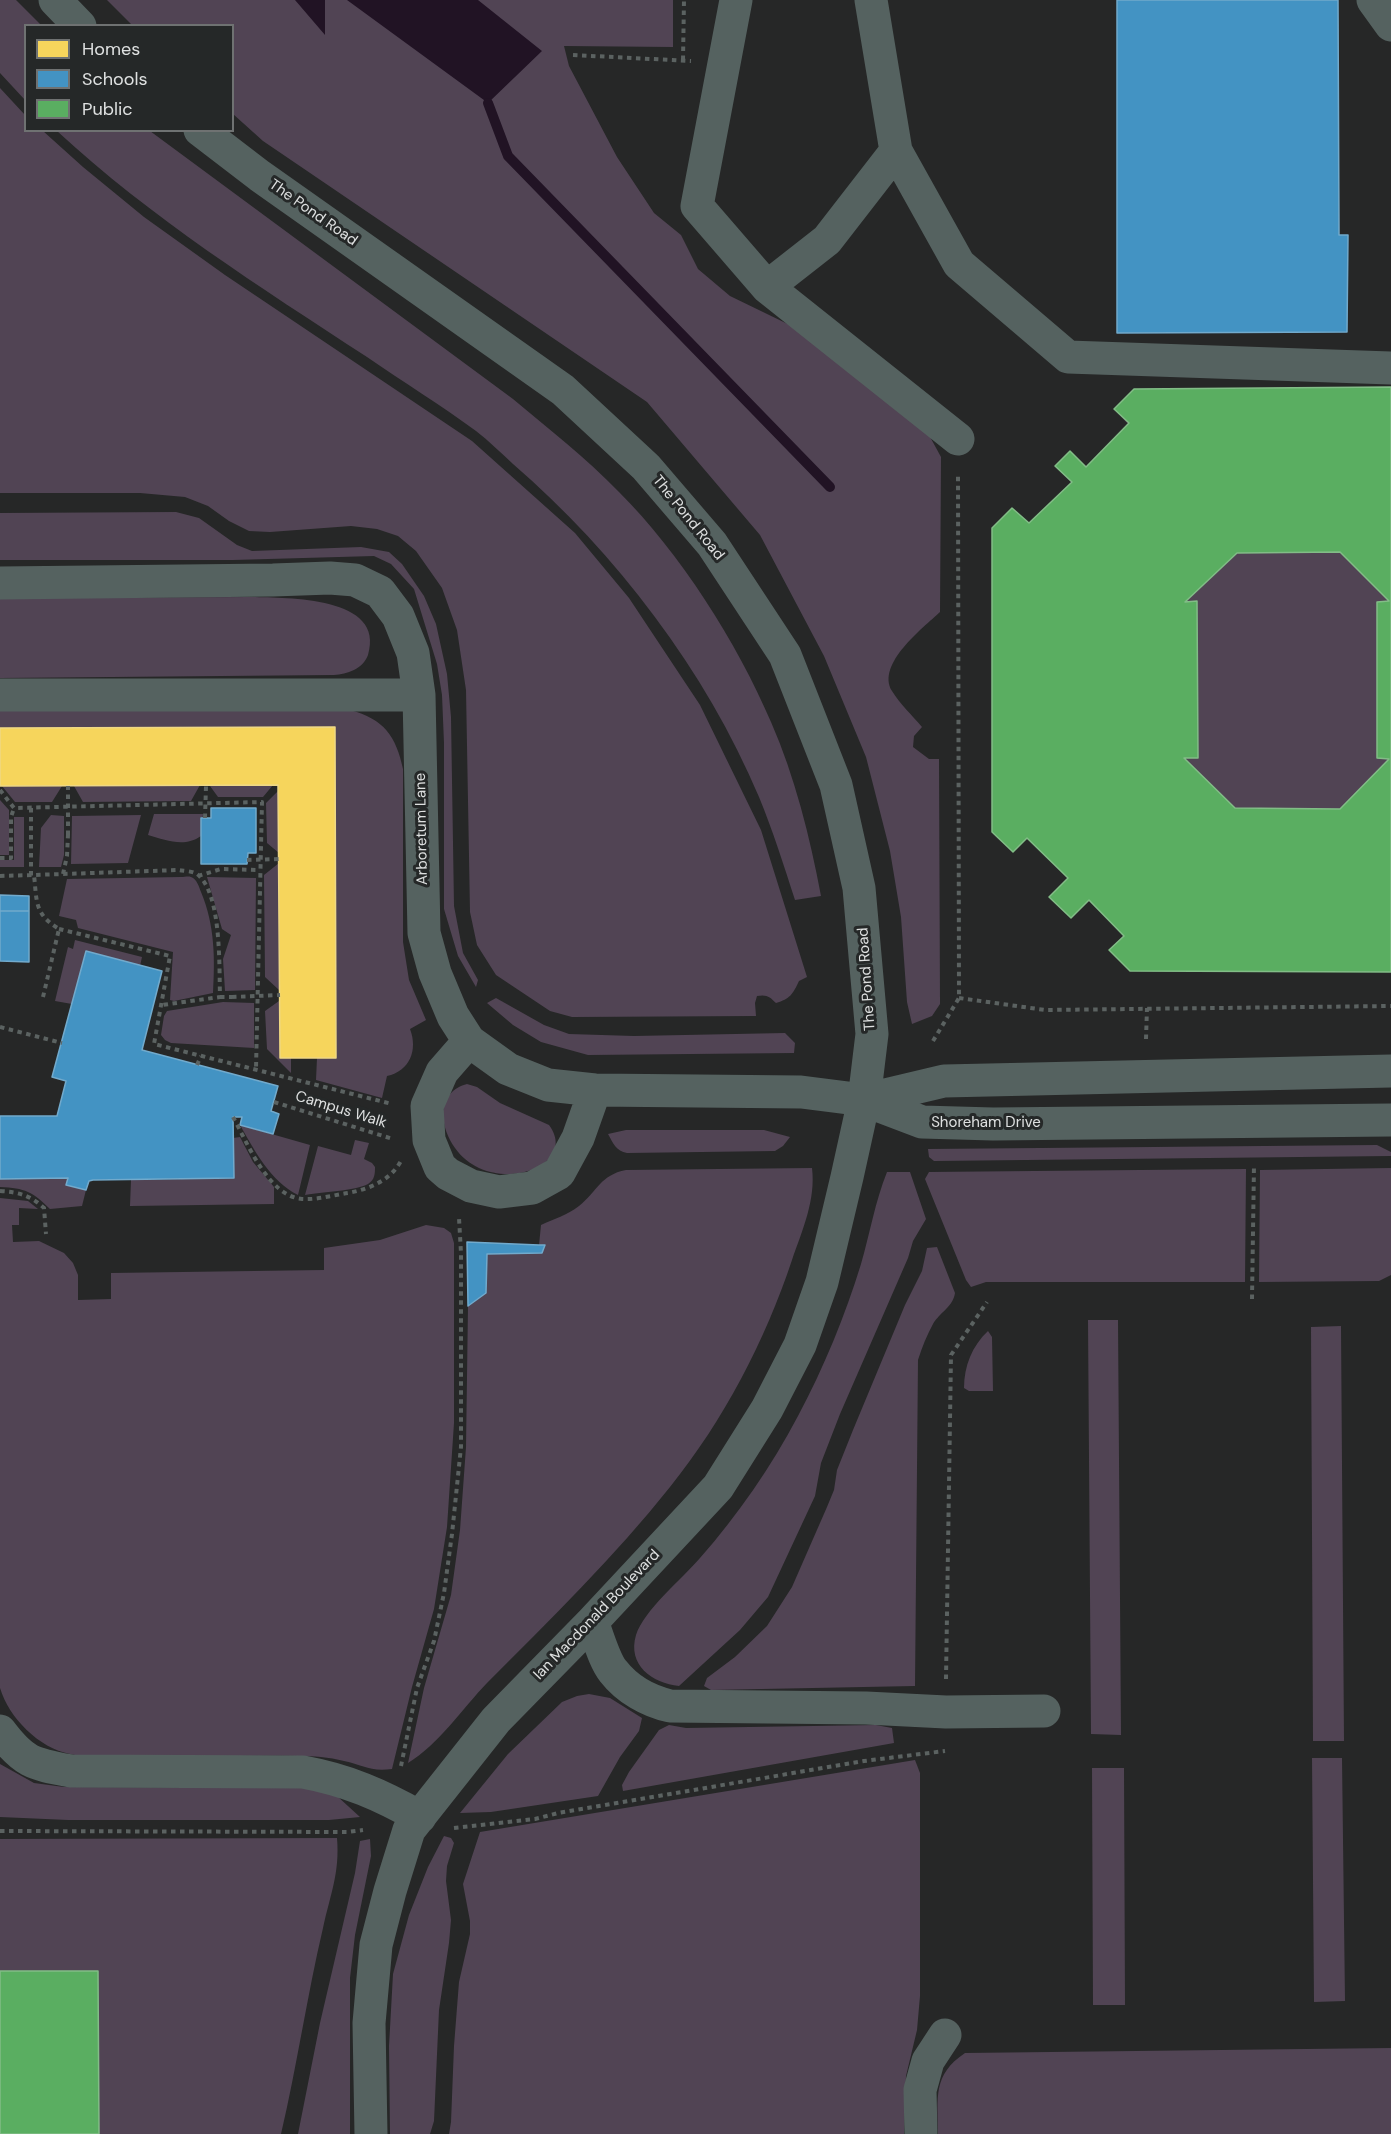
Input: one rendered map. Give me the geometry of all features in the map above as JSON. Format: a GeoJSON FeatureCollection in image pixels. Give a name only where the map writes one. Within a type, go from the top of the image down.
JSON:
{"type":"FeatureCollection","features":[{"type":"Feature","properties":{"kind":"street"},"geometry":{"type":"LineString","coordinates":[[55,0],[78,24]]}},
{"type":"Feature","properties":{"kind":"street"},"geometry":{"type":"LineString","coordinates":[[736,0],[697,206],[767,287],[958,439]]}},
{"type":"Feature","properties":{"kind":"street"},"geometry":{"type":"LineString","coordinates":[[871,0],[896,151],[958,264],[1068,357],[1391,368]]}},
{"type":"Feature","properties":{"kind":"street"},"geometry":{"type":"LineString","coordinates":[[1373,0],[1391,25]]}},
{"type":"Feature","properties":{"kind":"street","name":"The Pond Road"},"geometry":{"type":"LineString","coordinates":[[203,132],[260,176],[563,390],[646,467],[712,544],[784,655],[836,784],[860,888],[872,1034],[864,1100]]}},
{"type":"Feature","properties":{"kind":"street"},"geometry":{"type":"LineString","coordinates":[[767,287],[827,240],[896,151]]}},
{"type":"Feature","properties":{"kind":"street","name":"Arboretum Lane"},"geometry":{"type":"LineString","coordinates":[[0,583],[330,578],[355,580],[380,592],[398,616],[413,653],[419,695],[424,933],[435,973],[453,1016],[469,1041],[508,1069],[548,1085],[595,1090],[793,1092],[864,1100]]}},
{"type":"Feature","properties":{"kind":"street"},"geometry":{"type":"LineString","coordinates":[[0,695],[419,695]]}},
{"type":"Feature","properties":{"kind":"street"},"geometry":{"type":"LineString","coordinates":[[469,1041],[442,1072],[427,1106],[429,1140],[440,1167],[471,1186],[499,1192],[532,1188],[559,1173],[579,1138],[595,1090]]}},
{"type":"Feature","properties":{"kind":"street"},"geometry":{"type":"LineString","coordinates":[[864,1100],[944,1081],[1391,1071]]}},
{"type":"Feature","properties":{"kind":"street","name":"Shoreham Drive"},"geometry":{"type":"LineString","coordinates":[[864,1100],[922,1122],[993,1124],[1391,1120]]}},
{"type":"Feature","properties":{"kind":"street","name":"Ian Macdonald Boulevard"},"geometry":{"type":"LineString","coordinates":[[371,2134],[369,2023],[376,1944],[409,1830],[496,1720],[592,1622],[718,1487],[767,1409],[800,1345],[822,1282],[848,1178],[864,1100]]}},
{"type":"Feature","properties":{"kind":"street"},"geometry":{"type":"LineString","coordinates":[[592,1622],[612,1670],[650,1701],[670,1706],[866,1708],[946,1697],[1044,1711]]}},
{"type":"Feature","properties":{"kind":"street"},"geometry":{"type":"LineString","coordinates":[[0,1731],[23,1758],[37,1764],[71,1771],[303,1772],[333,1778],[369,1790],[420,1816]]}},
{"type":"Feature","properties":{"kind":"street"},"geometry":{"type":"LineString","coordinates":[[921,2134],[920,2090],[928,2061],[945,2035]]}},
{"type":"Feature","properties":{"kind":"path"},"geometry":{"type":"LineString","coordinates":[[683,60],[684,0]]}},
{"type":"Feature","properties":{"kind":"path"},"geometry":{"type":"LineString","coordinates":[[573,55],[724,62]]}},
{"type":"Feature","properties":{"kind":"path"},"geometry":{"type":"LineString","coordinates":[[933,1041],[959,998],[958,439]]}},
{"type":"Feature","properties":{"kind":"path"},"geometry":{"type":"LineString","coordinates":[[63,874],[67,856],[68,786]]}},
{"type":"Feature","properties":{"kind":"path"},"geometry":{"type":"LineString","coordinates":[[205,818],[206,786]]}},
{"type":"Feature","properties":{"kind":"path"},"geometry":{"type":"LineString","coordinates":[[0,790],[14,808]]}},
{"type":"Feature","properties":{"kind":"path"},"geometry":{"type":"LineString","coordinates":[[14,808],[262,802],[256,1069]]}},
{"type":"Feature","properties":{"kind":"path"},"geometry":{"type":"LineString","coordinates":[[0,858],[11,858],[11,817],[14,808]]}},
{"type":"Feature","properties":{"kind":"path"},"geometry":{"type":"LineString","coordinates":[[31,808],[32,875],[38,908],[46,921],[59,929],[170,956],[154,1044],[393,1102],[390,1110]]}},
{"type":"Feature","properties":{"kind":"path"},"geometry":{"type":"LineString","coordinates":[[248,860],[279,859]]}},
{"type":"Feature","properties":{"kind":"path"},"geometry":{"type":"LineString","coordinates":[[198,876],[221,869],[260,870]]}},
{"type":"Feature","properties":{"kind":"path"},"geometry":{"type":"LineString","coordinates":[[0,876],[179,870],[195,872],[206,883],[219,937],[220,997]]}},
{"type":"Feature","properties":{"kind":"path"},"geometry":{"type":"LineString","coordinates":[[43,997],[59,929]]}},
{"type":"Feature","properties":{"kind":"path"},"geometry":{"type":"LineString","coordinates":[[162,1005],[220,997],[280,995]]}},
{"type":"Feature","properties":{"kind":"path"},"geometry":{"type":"LineString","coordinates":[[959,998],[1045,1010],[1391,1006]]}},
{"type":"Feature","properties":{"kind":"path"},"geometry":{"type":"LineString","coordinates":[[1146,1039],[1147,1008]]}},
{"type":"Feature","properties":{"kind":"path"},"geometry":{"type":"LineString","coordinates":[[0,1027],[62,1043]]}},
{"type":"Feature","properties":{"kind":"path"},"geometry":{"type":"LineString","coordinates":[[197,1065],[201,1056]]}},
{"type":"Feature","properties":{"kind":"path","name":"Campus Walk"},"geometry":{"type":"LineString","coordinates":[[274,1102],[399,1141],[396,1131]]}},
{"type":"Feature","properties":{"kind":"path"},"geometry":{"type":"LineString","coordinates":[[233,1117],[254,1158],[268,1176],[283,1191],[301,1199],[356,1191],[380,1183],[396,1171],[401,1160],[400,1150]]}},
{"type":"Feature","properties":{"kind":"path"},"geometry":{"type":"LineString","coordinates":[[1252,1299],[1254,1165]]}},
{"type":"Feature","properties":{"kind":"path"},"geometry":{"type":"LineString","coordinates":[[0,1191],[26,1195],[44,1208],[46,1233]]}},
{"type":"Feature","properties":{"kind":"path"},"geometry":{"type":"LineString","coordinates":[[401,1766],[417,1688],[434,1641],[452,1534],[460,1447],[461,1253],[459,1211]]}},
{"type":"Feature","properties":{"kind":"path"},"geometry":{"type":"LineString","coordinates":[[946,1697],[951,1355],[987,1302]]}},
{"type":"Feature","properties":{"kind":"path"},"geometry":{"type":"LineString","coordinates":[[946,1697],[947,1599]]}},
{"type":"Feature","properties":{"kind":"path"},"geometry":{"type":"LineString","coordinates":[[468,1827],[534,1819],[864,1761],[945,1751]]}},
{"type":"Feature","properties":{"kind":"path"},"geometry":{"type":"LineString","coordinates":[[0,1831],[348,1832],[363,1830]]}},
{"type":"Feature","properties":{"kind":"shaded area"},"geometry":{"type":"Polygon","coordinates":[[[0,0],[16,0],[40,24],[24,24],[24,99],[0,73],[0,0]]]}},
{"type":"Feature","properties":{"kind":"shaded area"},"geometry":{"type":"Polygon","coordinates":[[[107,0],[673,0],[673,47],[564,46],[569,66],[617,157],[654,213],[681,235],[698,269],[730,296],[798,329],[929,435],[941,457],[940,612],[904,647],[890,670],[889,681],[895,696],[922,727],[914,736],[913,747],[929,759],[939,759],[940,1004],[932,1016],[912,1024],[907,1002],[901,917],[890,851],[866,757],[824,656],[760,535],[647,402],[263,141],[234,115],[234,24],[131,24],[107,0]]]}},
{"type":"Feature","properties":{"kind":"shaded area"},"geometry":{"type":"Polygon","coordinates":[[[295,0],[325,0],[325,35],[295,0]]]}},
{"type":"Feature","properties":{"kind":"shaded area"},"geometry":{"type":"Polygon","coordinates":[[[347,0],[478,0],[542,51],[488,103],[347,0]]]}},
{"type":"Feature","properties":{"kind":"shaded area"},"geometry":{"type":"Polygon","coordinates":[[[0,88],[24,114],[24,132],[44,132],[144,217],[225,275],[472,441],[575,533],[629,598],[700,705],[761,830],[807,977],[799,981],[793,993],[785,1000],[776,1003],[768,996],[757,996],[756,1016],[572,1017],[550,1011],[496,975],[477,945],[470,912],[466,690],[457,630],[442,588],[416,551],[398,536],[377,529],[351,526],[270,532],[249,531],[229,521],[208,506],[185,497],[140,493],[0,493],[0,88]]]}},
{"type":"Feature","properties":{"kind":"shaded area"},"geometry":{"type":"Polygon","coordinates":[[[58,132],[151,132],[513,399],[619,492],[664,542],[685,570],[724,630],[757,692],[780,743],[794,786],[807,830],[821,896],[795,900],[759,797],[713,704],[655,617],[622,575],[551,499],[476,431],[207,250],[93,163],[58,132]]]}},
{"type":"Feature","properties":{"kind":"shaded area"},"geometry":{"type":"Polygon","coordinates":[[[1391,387],[1391,972],[1130,971],[1109,950],[1124,935],[1089,901],[1071,918],[1049,897],[1068,878],[1027,838],[1013,852],[992,832],[992,528],[1012,508],[1029,523],[1072,483],[1055,466],[1070,451],[1087,467],[1128,424],[1114,409],[1134,389],[1391,387]]]}},
{"type":"Feature","properties":{"kind":"shaded area"},"geometry":{"type":"Polygon","coordinates":[[[176,512],[199,518],[237,545],[252,551],[361,547],[389,552],[402,564],[424,596],[436,624],[447,674],[451,717],[454,906],[463,953],[478,980],[476,987],[458,956],[444,909],[444,743],[442,695],[437,664],[414,589],[391,564],[374,556],[233,560],[0,560],[0,513],[176,512]]]}},
{"type":"Feature","properties":{"kind":"shaded area"},"geometry":{"type":"Polygon","coordinates":[[[252,597],[309,600],[330,604],[348,611],[362,621],[370,636],[366,660],[354,670],[334,675],[0,678],[0,598],[252,597]]]}},
{"type":"Feature","properties":{"kind":"shaded area"},"geometry":{"type":"Polygon","coordinates":[[[350,710],[372,718],[387,730],[397,747],[403,769],[403,942],[409,980],[426,1020],[410,1029],[413,1044],[410,1058],[401,1070],[387,1076],[382,1098],[316,1080],[317,1058],[336,1057],[334,727],[0,728],[0,711],[350,710]]]}},
{"type":"Feature","properties":{"kind":"shaded area"},"geometry":{"type":"Polygon","coordinates":[[[200,785],[191,801],[83,802],[74,786],[200,785]]]}},
{"type":"Feature","properties":{"kind":"shaded area"},"geometry":{"type":"Polygon","coordinates":[[[273,785],[263,797],[218,797],[210,786],[273,785]]]}},
{"type":"Feature","properties":{"kind":"shaded area"},"geometry":{"type":"Polygon","coordinates":[[[2,786],[62,786],[52,802],[15,802],[2,786]]]}},
{"type":"Feature","properties":{"kind":"shaded area"},"geometry":{"type":"Polygon","coordinates":[[[278,791],[279,853],[267,843],[266,803],[278,791]]]}},
{"type":"Feature","properties":{"kind":"shaded area"},"geometry":{"type":"Polygon","coordinates":[[[0,800],[9,810],[9,855],[0,855],[0,800]]]}},
{"type":"Feature","properties":{"kind":"shaded area"},"geometry":{"type":"Polygon","coordinates":[[[154,814],[203,814],[201,836],[195,840],[182,842],[168,841],[148,835],[154,814]]]}},
{"type":"Feature","properties":{"kind":"shaded area"},"geometry":{"type":"Polygon","coordinates":[[[51,815],[64,816],[64,855],[61,867],[39,867],[41,828],[51,815]]]}},
{"type":"Feature","properties":{"kind":"shaded area"},"geometry":{"type":"Polygon","coordinates":[[[141,815],[128,863],[71,864],[72,816],[141,815]]]}},
{"type":"Feature","properties":{"kind":"shaded area"},"geometry":{"type":"Polygon","coordinates":[[[14,817],[24,817],[24,867],[0,867],[0,860],[14,860],[14,817]]]}},
{"type":"Feature","properties":{"kind":"shaded area"},"geometry":{"type":"Polygon","coordinates":[[[279,863],[279,990],[265,977],[264,875],[279,863]]]}},
{"type":"Feature","properties":{"kind":"shaded area"},"geometry":{"type":"Polygon","coordinates":[[[190,877],[195,879],[199,886],[209,917],[213,942],[213,993],[170,1000],[173,952],[78,928],[76,920],[59,916],[67,879],[190,877]]]}},
{"type":"Feature","properties":{"kind":"shaded area"},"geometry":{"type":"Polygon","coordinates":[[[207,877],[256,878],[255,990],[225,991],[223,959],[231,935],[222,929],[207,877]]]}},
{"type":"Feature","properties":{"kind":"shaded area"},"geometry":{"type":"Polygon","coordinates":[[[75,940],[142,957],[140,966],[86,951],[72,1004],[55,1001],[68,947],[73,949],[75,940]]]}},
{"type":"Feature","properties":{"kind":"shaded area"},"geometry":{"type":"Polygon","coordinates":[[[496,998],[544,1025],[569,1034],[634,1036],[785,1033],[795,1043],[794,1053],[588,1055],[541,1042],[513,1025],[487,1003],[496,998]]]}},
{"type":"Feature","properties":{"kind":"shaded area"},"geometry":{"type":"Polygon","coordinates":[[[279,1001],[280,1058],[291,1058],[291,1073],[267,1049],[265,1011],[279,1001]]]}},
{"type":"Feature","properties":{"kind":"shaded area"},"geometry":{"type":"Polygon","coordinates":[[[223,1002],[254,1003],[254,1048],[171,1043],[161,1035],[167,1011],[223,1002]]]}},
{"type":"Feature","properties":{"kind":"shaded area"},"geometry":{"type":"Polygon","coordinates":[[[467,1084],[477,1087],[500,1103],[549,1125],[556,1140],[553,1154],[543,1164],[527,1171],[509,1174],[489,1172],[470,1163],[450,1140],[443,1113],[450,1094],[467,1084]]]}},
{"type":"Feature","properties":{"kind":"shaded area"},"geometry":{"type":"Polygon","coordinates":[[[240,1125],[310,1145],[298,1195],[271,1174],[240,1125]]]}},
{"type":"Feature","properties":{"kind":"shaded area"},"geometry":{"type":"Polygon","coordinates":[[[626,1130],[764,1130],[790,1137],[783,1146],[775,1151],[627,1153],[617,1148],[608,1134],[626,1130]]]}},
{"type":"Feature","properties":{"kind":"shaded area"},"geometry":{"type":"Polygon","coordinates":[[[240,1137],[253,1162],[274,1187],[274,1204],[130,1206],[131,1180],[234,1178],[233,1138],[240,1137]]]}},
{"type":"Feature","properties":{"kind":"shaded area"},"geometry":{"type":"Polygon","coordinates":[[[355,1140],[369,1143],[364,1159],[375,1167],[372,1180],[368,1184],[355,1188],[305,1195],[318,1146],[351,1155],[355,1140]]]}},
{"type":"Feature","properties":{"kind":"shaded area"},"geometry":{"type":"Polygon","coordinates":[[[1377,1145],[1391,1152],[1391,1156],[934,1161],[929,1157],[928,1149],[1377,1145]]]}},
{"type":"Feature","properties":{"kind":"shaded area"},"geometry":{"type":"Polygon","coordinates":[[[812,1168],[810,1204],[781,1290],[756,1350],[708,1435],[670,1487],[605,1563],[487,1683],[440,1736],[408,1763],[424,1688],[451,1595],[460,1530],[466,1447],[468,1306],[486,1293],[487,1254],[542,1253],[545,1246],[539,1245],[541,1225],[574,1209],[617,1172],[626,1170],[812,1168]]]}},
{"type":"Feature","properties":{"kind":"shaded area"},"geometry":{"type":"Polygon","coordinates":[[[1391,1168],[1391,1275],[1379,1281],[1259,1282],[1260,1170],[1391,1168]]]}},
{"type":"Feature","properties":{"kind":"shaded area"},"geometry":{"type":"Polygon","coordinates":[[[1246,1169],[1245,1282],[986,1282],[971,1287],[966,1280],[925,1179],[929,1172],[1246,1169]]]}},
{"type":"Feature","properties":{"kind":"shaded area"},"geometry":{"type":"Polygon","coordinates":[[[887,1172],[910,1172],[926,1219],[913,1241],[908,1258],[840,1414],[821,1463],[815,1496],[768,1597],[740,1630],[679,1686],[660,1681],[644,1671],[635,1655],[634,1646],[640,1625],[741,1508],[777,1454],[808,1398],[848,1303],[887,1172]]]}},
{"type":"Feature","properties":{"kind":"shaded area"},"geometry":{"type":"Polygon","coordinates":[[[68,1178],[66,1185],[86,1190],[82,1206],[50,1209],[28,1192],[16,1188],[0,1187],[0,1179],[68,1178]]]}},
{"type":"Feature","properties":{"kind":"shaded area"},"geometry":{"type":"Polygon","coordinates":[[[0,1198],[28,1201],[38,1209],[19,1208],[19,1225],[12,1225],[13,1242],[39,1241],[64,1253],[73,1263],[78,1275],[78,1300],[111,1299],[111,1273],[324,1270],[324,1248],[380,1240],[426,1225],[444,1228],[451,1233],[454,1243],[454,1423],[447,1527],[434,1609],[392,1769],[372,1769],[338,1760],[309,1756],[79,1756],[58,1751],[47,1745],[27,1730],[10,1710],[0,1688],[0,1198]]]}},
{"type":"Feature","properties":{"kind":"shaded area"},"geometry":{"type":"Polygon","coordinates":[[[937,1247],[955,1293],[952,1302],[933,1324],[918,1360],[915,1686],[711,1690],[704,1686],[707,1678],[735,1657],[767,1626],[792,1587],[834,1490],[837,1470],[853,1430],[905,1305],[922,1271],[927,1248],[937,1247]]]}},
{"type":"Feature","properties":{"kind":"shaded area"},"geometry":{"type":"Polygon","coordinates":[[[1088,1320],[1118,1320],[1121,1735],[1091,1734],[1088,1320]]]}},
{"type":"Feature","properties":{"kind":"shaded area"},"geometry":{"type":"Polygon","coordinates":[[[1341,1326],[1344,1741],[1313,1741],[1311,1327],[1341,1326]]]}},
{"type":"Feature","properties":{"kind":"shaded area"},"geometry":{"type":"Polygon","coordinates":[[[988,1331],[992,1337],[993,1391],[969,1391],[964,1388],[967,1364],[973,1350],[988,1331]]]}},
{"type":"Feature","properties":{"kind":"shaded area"},"geometry":{"type":"Polygon","coordinates":[[[589,1694],[610,1698],[642,1718],[639,1731],[620,1757],[598,1796],[491,1812],[460,1813],[508,1754],[562,1702],[589,1694]]]}},
{"type":"Feature","properties":{"kind":"shaded area"},"geometry":{"type":"Polygon","coordinates":[[[669,1725],[686,1728],[876,1725],[892,1728],[894,1743],[623,1791],[622,1785],[629,1772],[659,1730],[669,1725]]]}},
{"type":"Feature","properties":{"kind":"shaded area"},"geometry":{"type":"Polygon","coordinates":[[[1312,1758],[1342,1758],[1345,2001],[1314,2002],[1312,1758]]]}},
{"type":"Feature","properties":{"kind":"shaded area"},"geometry":{"type":"Polygon","coordinates":[[[915,1760],[920,1773],[920,1996],[917,2030],[906,2076],[904,2134],[449,2134],[459,1982],[470,1934],[470,1921],[463,1884],[480,1832],[915,1760]]]}},
{"type":"Feature","properties":{"kind":"shaded area"},"geometry":{"type":"Polygon","coordinates":[[[0,1764],[34,1783],[64,1787],[321,1788],[337,1796],[360,1817],[329,1820],[68,1820],[0,1817],[0,1764]]]}},
{"type":"Feature","properties":{"kind":"shaded area"},"geometry":{"type":"Polygon","coordinates":[[[1092,1768],[1124,1768],[1125,2005],[1093,2005],[1092,1768]]]}},
{"type":"Feature","properties":{"kind":"shaded area"},"geometry":{"type":"Polygon","coordinates":[[[444,1836],[451,1838],[454,1843],[447,1866],[446,1881],[451,1920],[439,2010],[434,2121],[430,2134],[390,2134],[389,2046],[393,1974],[409,1915],[428,1867],[444,1836]]]}},
{"type":"Feature","properties":{"kind":"shaded area"},"geometry":{"type":"Polygon","coordinates":[[[337,1838],[338,1851],[334,1884],[317,1954],[281,2134],[99,2134],[98,1971],[0,1971],[0,1839],[337,1838]]]}},
{"type":"Feature","properties":{"kind":"shaded area"},"geometry":{"type":"Polygon","coordinates":[[[370,1839],[371,1856],[355,1935],[350,1978],[350,2134],[298,2134],[360,1841],[370,1839]]]}},
{"type":"Feature","properties":{"kind":"shaded area"},"geometry":{"type":"Polygon","coordinates":[[[1391,2048],[1391,2134],[938,2134],[938,2098],[942,2079],[954,2061],[965,2053],[1391,2048]]]}},
{"type":"Feature","properties":{"kind":"building: Homes"},"geometry":{"type":"Polygon","coordinates":[[[335,727],[336,1058],[280,1058],[278,785],[0,786],[0,728],[335,727]]]}},
{"type":"Feature","properties":{"kind":"building: Schools"},"geometry":{"type":"Polygon","coordinates":[[[1117,0],[1338,0],[1339,235],[1348,235],[1347,332],[1117,333],[1117,0]]]}},
{"type":"Feature","properties":{"kind":"building: Schools"},"geometry":{"type":"Polygon","coordinates":[[[211,808],[256,808],[256,853],[248,853],[247,864],[201,864],[201,818],[211,818],[211,808]]]}},
{"type":"Feature","properties":{"kind":"building: Schools"},"geometry":{"type":"Polygon","coordinates":[[[0,895],[29,896],[29,911],[0,911],[0,895]]]}},
{"type":"Feature","properties":{"kind":"building: Schools"},"geometry":{"type":"Polygon","coordinates":[[[0,911],[29,911],[29,962],[0,961],[0,911]]]}},
{"type":"Feature","properties":{"kind":"building: Schools"},"geometry":{"type":"Polygon","coordinates":[[[86,951],[162,971],[142,1050],[278,1086],[271,1111],[279,1114],[273,1134],[240,1125],[242,1117],[233,1117],[234,1178],[93,1180],[89,1181],[86,1190],[66,1185],[68,1178],[0,1179],[0,1116],[57,1116],[66,1081],[52,1077],[86,951]]]}},
{"type":"Feature","properties":{"kind":"building: Schools"},"geometry":{"type":"Polygon","coordinates":[[[467,1242],[545,1245],[542,1253],[487,1254],[486,1293],[468,1306],[467,1242]]]}},
{"type":"Feature","properties":{"kind":"building: Public"},"geometry":{"type":"Polygon","coordinates":[[[1391,387],[1391,972],[1130,971],[1109,950],[1124,936],[1089,900],[1071,918],[1049,897],[1068,878],[1027,838],[1013,852],[992,832],[992,528],[1012,508],[1029,523],[1072,482],[1055,466],[1070,451],[1086,467],[1129,423],[1114,409],[1134,389],[1391,387]],[[1340,552],[1237,553],[1185,602],[1197,601],[1198,758],[1184,758],[1235,808],[1340,809],[1389,759],[1377,758],[1377,602],[1389,601],[1340,552]]]}},
{"type":"Feature","properties":{"kind":"building: Public"},"geometry":{"type":"Polygon","coordinates":[[[0,1971],[98,1971],[99,2134],[0,2134],[0,1971]]]}},
{"type":"Feature","properties":{"kind":"waterway"},"geometry":{"type":"LineString","coordinates":[[488,103],[508,156],[830,487]]}}]}
